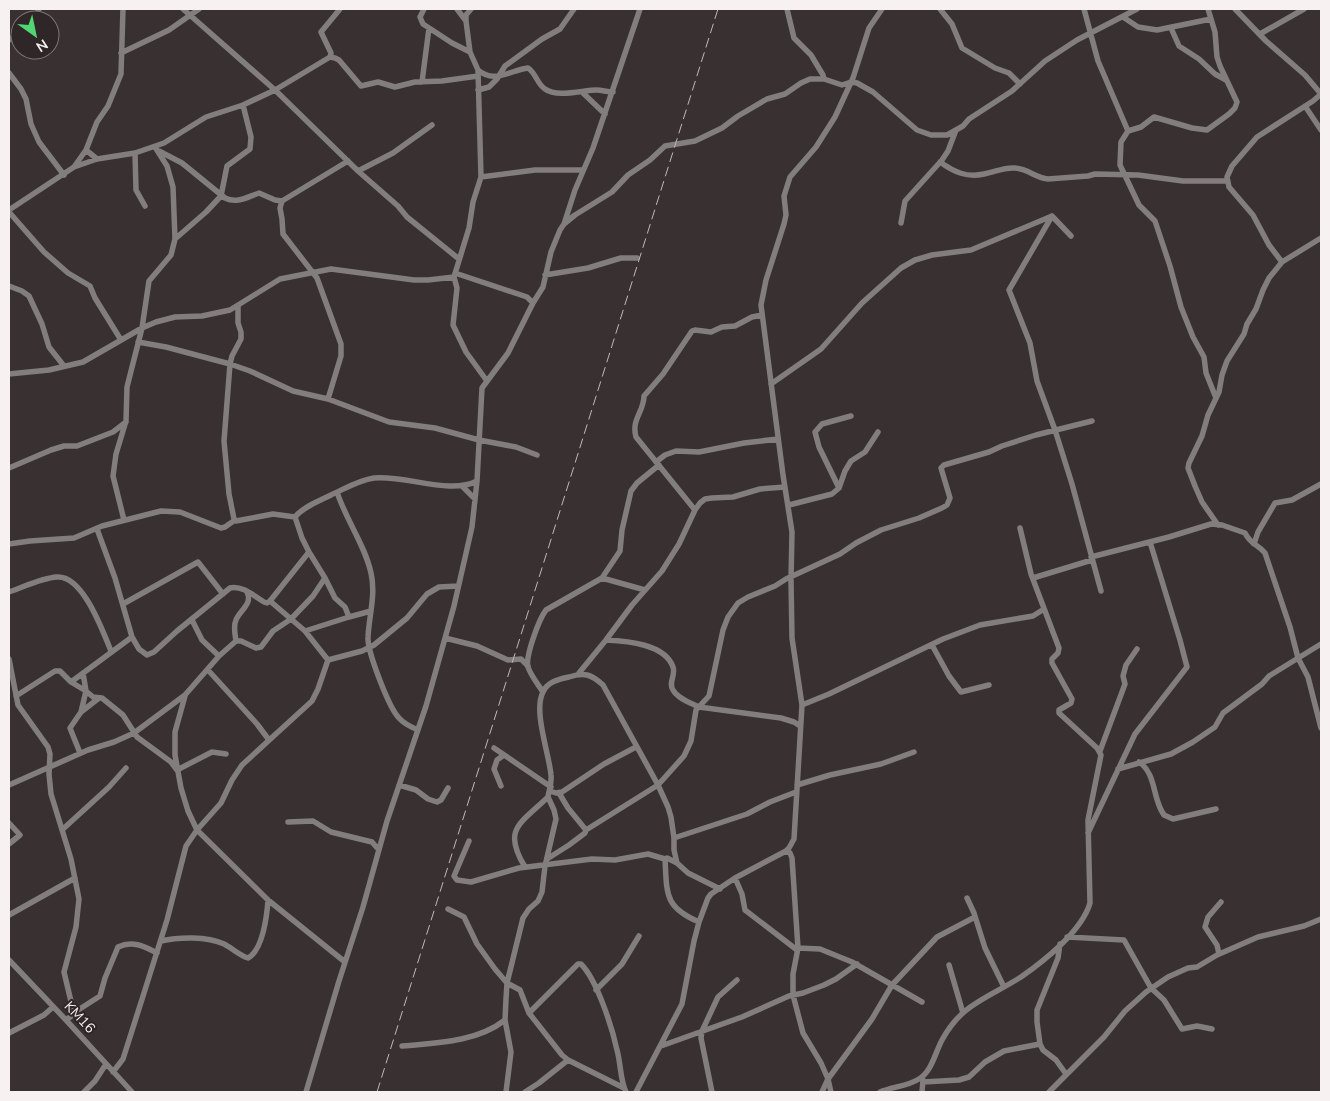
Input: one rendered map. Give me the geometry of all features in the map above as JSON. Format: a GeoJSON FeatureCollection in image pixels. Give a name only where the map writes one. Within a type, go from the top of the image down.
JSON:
{"type":"FeatureCollection","features":[{"type":"Feature","properties":{"kind":"street"},"geometry":{"type":"LineString","coordinates":[[121,340],[95,298],[90,286],[68,273],[44,252],[9,210],[64,175],[74,167],[86,150],[97,122],[108,106],[116,89],[121,74],[123,9]]}},
{"type":"Feature","properties":{"kind":"street"},"geometry":{"type":"LineString","coordinates":[[183,9],[275,90],[407,217],[459,259]]}},
{"type":"Feature","properties":{"kind":"street"},"geometry":{"type":"LineString","coordinates":[[122,53],[164,33],[199,9]]}},
{"type":"Feature","properties":{"kind":"street"},"geometry":{"type":"LineString","coordinates":[[330,58],[331,53],[321,32],[340,9]]}},
{"type":"Feature","properties":{"kind":"street"},"geometry":{"type":"LineString","coordinates":[[424,9],[420,17],[421,22],[452,44],[470,52]]}},
{"type":"Feature","properties":{"kind":"street"},"geometry":{"type":"LineString","coordinates":[[457,9],[466,20]]}},
{"type":"Feature","properties":{"kind":"street"},"geometry":{"type":"LineString","coordinates":[[471,9],[466,15],[466,20],[470,52],[478,73],[481,177],[473,202],[469,228],[454,275],[457,288],[453,328],[468,356],[487,381]]}},
{"type":"Feature","properties":{"kind":"street"},"geometry":{"type":"LineString","coordinates":[[478,90],[489,87],[505,66],[542,39],[560,29],[574,9]]}},
{"type":"Feature","properties":{"kind":"street"},"geometry":{"type":"LineString","coordinates":[[306,1092],[399,785],[418,730],[469,542],[477,481],[482,388],[508,354],[533,303],[544,287],[545,275],[556,239],[564,224],[605,114],[640,9]]}},
{"type":"Feature","properties":{"kind":"street"},"geometry":{"type":"LineString","coordinates":[[787,9],[794,38],[811,55],[824,79]]}},
{"type":"Feature","properties":{"kind":"street"},"geometry":{"type":"LineString","coordinates":[[636,1092],[682,1004],[699,922],[708,898],[735,878],[786,851],[790,848],[794,838],[802,705],[792,647],[792,532],[761,305],[786,215],[784,196],[787,186],[794,171],[816,147],[835,117],[851,82],[869,28],[882,9]]}},
{"type":"Feature","properties":{"kind":"street"},"geometry":{"type":"LineString","coordinates":[[941,9],[952,24],[962,48],[995,68],[1009,73],[1020,84]]}},
{"type":"Feature","properties":{"kind":"street"},"geometry":{"type":"LineString","coordinates":[[1084,9],[1098,61],[1128,131]]}},
{"type":"Feature","properties":{"kind":"street"},"geometry":{"type":"LineString","coordinates":[[564,224],[612,192],[628,175],[650,160],[665,146],[695,141],[722,128],[767,99],[785,94],[801,83],[810,80],[824,79],[842,85],[851,82],[870,90],[917,130],[931,135],[947,135],[1005,96],[1045,61],[1091,33],[1137,9]]}},
{"type":"Feature","properties":{"kind":"street"},"geometry":{"type":"LineString","coordinates":[[1208,9],[1215,32],[1217,57],[1237,105],[1211,128],[1203,130],[1154,117],[1141,126],[1128,131],[1121,142],[1120,165],[1139,204],[1155,221],[1181,307],[1193,337],[1204,357],[1206,373],[1216,398]]}},
{"type":"Feature","properties":{"kind":"street"},"geometry":{"type":"LineString","coordinates":[[1235,9],[1305,75],[1320,90],[1321,94],[1257,138],[1228,172],[1227,181],[1229,186],[1253,215],[1269,245],[1282,262]]}},
{"type":"Feature","properties":{"kind":"street"},"geometry":{"type":"LineString","coordinates":[[1260,34],[1304,9]]}},
{"type":"Feature","properties":{"kind":"street"},"geometry":{"type":"LineString","coordinates":[[1123,17],[1143,29],[1156,30],[1211,19]]}},
{"type":"Feature","properties":{"kind":"street"},"geometry":{"type":"LineString","coordinates":[[422,82],[429,28]]}},
{"type":"Feature","properties":{"kind":"street"},"geometry":{"type":"LineString","coordinates":[[1171,28],[1179,46],[1199,59],[1215,74],[1226,81]]}},
{"type":"Feature","properties":{"kind":"street"},"geometry":{"type":"LineString","coordinates":[[74,167],[97,159],[157,149],[206,118],[243,105],[275,90],[330,58],[339,60],[361,86],[378,82],[395,87],[407,83],[442,81],[478,73],[486,75],[509,74],[528,68],[545,90],[551,92],[596,90],[613,92]]}},
{"type":"Feature","properties":{"kind":"street"},"geometry":{"type":"LineString","coordinates":[[9,73],[26,99],[31,124],[39,142],[64,175]]}},
{"type":"Feature","properties":{"kind":"street"},"geometry":{"type":"LineString","coordinates":[[583,92],[605,114]]}},
{"type":"Feature","properties":{"kind":"street"},"geometry":{"type":"LineString","coordinates":[[175,239],[221,196],[227,166],[248,152],[251,146],[251,132],[243,105]]}},
{"type":"Feature","properties":{"kind":"street"},"geometry":{"type":"LineString","coordinates":[[1305,106],[1321,130]]}},
{"type":"Feature","properties":{"kind":"street"},"geometry":{"type":"LineString","coordinates":[[358,171],[393,153],[432,125]]}},
{"type":"Feature","properties":{"kind":"street"},"geometry":{"type":"LineString","coordinates":[[901,224],[905,201],[948,151],[956,130]]}},
{"type":"Feature","properties":{"kind":"street"},"geometry":{"type":"LineString","coordinates":[[157,149],[182,163],[221,196],[228,200],[239,201],[256,193],[262,193],[275,200],[282,201],[348,161]]}},
{"type":"Feature","properties":{"kind":"street"},"geometry":{"type":"LineString","coordinates":[[124,520],[113,476],[118,445],[126,421],[127,387],[142,328],[149,281],[171,255],[175,239],[173,187],[167,166],[157,149]]}},
{"type":"Feature","properties":{"kind":"street"},"geometry":{"type":"LineString","coordinates":[[86,150],[97,159]]}},
{"type":"Feature","properties":{"kind":"street"},"geometry":{"type":"LineString","coordinates":[[136,154],[136,190],[144,206]]}},
{"type":"Feature","properties":{"kind":"street"},"geometry":{"type":"LineString","coordinates":[[940,162],[952,170],[972,175],[1007,168],[1026,170],[1048,179],[1095,174],[1153,176],[1183,181],[1227,181]]}},
{"type":"Feature","properties":{"kind":"street"},"geometry":{"type":"LineString","coordinates":[[481,177],[535,170],[583,170]]}},
{"type":"Feature","properties":{"kind":"street"},"geometry":{"type":"LineString","coordinates":[[282,201],[280,208],[283,234],[312,272],[320,286],[342,349],[328,399]]}},
{"type":"Feature","properties":{"kind":"street"},"geometry":{"type":"LineString","coordinates":[[771,384],[821,349],[862,303],[901,268],[916,260],[932,255],[972,250],[1052,216]]}},
{"type":"Feature","properties":{"kind":"street"},"geometry":{"type":"LineString","coordinates":[[1052,216],[1070,236]]}},
{"type":"Feature","properties":{"kind":"street"},"geometry":{"type":"LineString","coordinates":[[1052,216],[1009,290],[1030,343],[1037,381],[1072,484],[1101,591]]}},
{"type":"Feature","properties":{"kind":"street"},"geometry":{"type":"LineString","coordinates":[[1218,525],[1202,502],[1188,468],[1192,454],[1202,436],[1227,361],[1244,334],[1266,284],[1282,262],[1321,238]]}},
{"type":"Feature","properties":{"kind":"street"},"geometry":{"type":"LineString","coordinates":[[545,275],[588,268],[620,258],[637,258]]}},
{"type":"Feature","properties":{"kind":"street"},"geometry":{"type":"LineString","coordinates":[[9,374],[88,361],[142,328],[170,318],[230,310],[277,280],[312,272],[338,269],[428,280],[454,275],[527,297],[533,303]]}},
{"type":"Feature","properties":{"kind":"street"},"geometry":{"type":"LineString","coordinates":[[9,286],[22,291],[28,296],[42,324],[49,347],[64,366]]}},
{"type":"Feature","properties":{"kind":"street"},"geometry":{"type":"LineString","coordinates":[[527,297],[539,293]]}},
{"type":"Feature","properties":{"kind":"street"},"geometry":{"type":"LineString","coordinates":[[235,520],[229,494],[224,441],[230,364],[232,356],[241,340],[238,306]]}},
{"type":"Feature","properties":{"kind":"street"},"geometry":{"type":"LineString","coordinates":[[695,510],[636,436],[634,429],[644,396],[663,374],[692,331],[711,332],[722,327],[735,326],[752,317],[762,315]]}},
{"type":"Feature","properties":{"kind":"street"},"geometry":{"type":"LineString","coordinates":[[138,342],[166,347],[230,364],[294,391],[328,399],[389,422],[435,428],[479,440],[516,447],[537,455]]}},
{"type":"Feature","properties":{"kind":"street"},"geometry":{"type":"LineString","coordinates":[[839,488],[819,447],[816,432],[822,424],[851,416]]}},
{"type":"Feature","properties":{"kind":"street"},"geometry":{"type":"LineString","coordinates":[[9,468],[51,450],[64,446],[77,446],[113,432],[126,421]]}},
{"type":"Feature","properties":{"kind":"street"},"geometry":{"type":"LineString","coordinates":[[547,858],[569,845],[585,833],[586,830],[658,785],[684,756],[692,741],[694,715],[709,696],[716,668],[719,642],[733,609],[748,597],[840,554],[881,530],[919,518],[947,505],[950,498],[942,473],[944,464],[971,458],[1002,446],[1092,421]]}},
{"type":"Feature","properties":{"kind":"street"},"geometry":{"type":"LineString","coordinates":[[113,432],[118,445]]}},
{"type":"Feature","properties":{"kind":"street"},"geometry":{"type":"LineString","coordinates":[[789,505],[832,494],[839,488],[844,471],[851,461],[865,452],[878,432]]}},
{"type":"Feature","properties":{"kind":"street"},"geometry":{"type":"LineString","coordinates":[[528,666],[530,652],[541,616],[546,610],[602,578],[620,551],[622,530],[631,491],[665,455],[676,451],[699,452],[778,438]]}},
{"type":"Feature","properties":{"kind":"street"},"geometry":{"type":"LineString","coordinates":[[9,544],[74,538],[124,520],[169,510],[184,513],[221,528],[235,520],[272,514],[295,517],[336,492],[376,478],[462,486],[477,481]]}},
{"type":"Feature","properties":{"kind":"street"},"geometry":{"type":"LineString","coordinates":[[1254,544],[1258,532],[1275,503],[1292,500],[1321,484]]}},
{"type":"Feature","properties":{"kind":"street"},"geometry":{"type":"LineString","coordinates":[[462,486],[475,500]]}},
{"type":"Feature","properties":{"kind":"street"},"geometry":{"type":"LineString","coordinates":[[525,867],[514,845],[515,831],[548,797],[552,775],[540,711],[543,692],[548,685],[557,680],[579,673],[662,571],[690,523],[695,510],[705,500],[733,497],[760,489],[785,487]]}},
{"type":"Feature","properties":{"kind":"street"},"geometry":{"type":"LineString","coordinates":[[336,492],[372,573],[368,639],[382,687],[394,713],[404,723],[418,730]]}},
{"type":"Feature","properties":{"kind":"street"},"geometry":{"type":"LineString","coordinates":[[295,517],[309,552],[335,598],[345,607],[349,617]]}},
{"type":"Feature","properties":{"kind":"street"},"geometry":{"type":"LineString","coordinates":[[1033,578],[1091,558],[1211,524],[1240,530],[1264,553],[1290,627],[1298,658],[1308,677],[1321,728]]}},
{"type":"Feature","properties":{"kind":"street"},"geometry":{"type":"LineString","coordinates":[[1020,528],[1033,578],[1059,648],[1058,653],[1052,659],[1052,663],[1072,699],[1071,703],[1059,710],[1059,713],[1100,751]]}},
{"type":"Feature","properties":{"kind":"street"},"geometry":{"type":"LineString","coordinates":[[97,529],[123,604],[132,637],[143,653],[151,654],[234,587],[267,603],[309,552]]}},
{"type":"Feature","properties":{"kind":"street"},"geometry":{"type":"LineString","coordinates":[[1087,836],[1134,734],[1186,671],[1187,667],[1150,542]]}},
{"type":"Feature","properties":{"kind":"street"},"geometry":{"type":"LineString","coordinates":[[123,604],[198,562],[223,594]]}},
{"type":"Feature","properties":{"kind":"street"},"geometry":{"type":"LineString","coordinates":[[9,592],[58,577],[70,581],[89,602],[111,651]]}},
{"type":"Feature","properties":{"kind":"street"},"geometry":{"type":"LineString","coordinates":[[9,785],[80,753],[134,733],[185,695],[236,641],[260,648],[273,631],[291,618],[313,596],[325,578]]}},
{"type":"Feature","properties":{"kind":"street"},"geometry":{"type":"LineString","coordinates":[[602,578],[645,590]]}},
{"type":"Feature","properties":{"kind":"street"},"geometry":{"type":"LineString","coordinates":[[328,660],[370,647],[379,642],[407,618],[426,594],[439,587],[458,586]]}},
{"type":"Feature","properties":{"kind":"street"},"geometry":{"type":"LineString","coordinates":[[236,641],[234,625],[248,603],[249,595],[247,592]]}},
{"type":"Feature","properties":{"kind":"street"},"geometry":{"type":"LineString","coordinates":[[270,601],[305,631],[328,660]]}},
{"type":"Feature","properties":{"kind":"street"},"geometry":{"type":"LineString","coordinates":[[802,705],[829,694],[932,644],[980,625],[1033,616],[1044,608]]}},
{"type":"Feature","properties":{"kind":"street"},"geometry":{"type":"LineString","coordinates":[[305,631],[371,612]]}},
{"type":"Feature","properties":{"kind":"street"},"geometry":{"type":"LineString","coordinates":[[192,620],[196,624],[202,640],[220,656]]}},
{"type":"Feature","properties":{"kind":"street"},"geometry":{"type":"LineString","coordinates":[[71,682],[132,637]]}},
{"type":"Feature","properties":{"kind":"street"},"geometry":{"type":"LineString","coordinates":[[444,638],[476,646],[508,660],[521,659],[528,666],[543,692]]}},
{"type":"Feature","properties":{"kind":"street"},"geometry":{"type":"LineString","coordinates":[[606,640],[651,648],[661,653],[672,665],[674,674],[671,686],[673,690],[680,698],[699,707],[781,718],[800,726]]}},
{"type":"Feature","properties":{"kind":"street"},"geometry":{"type":"LineString","coordinates":[[932,644],[949,676],[961,692],[989,685]]}},
{"type":"Feature","properties":{"kind":"street"},"geometry":{"type":"LineString","coordinates":[[1118,769],[1171,754],[1193,742],[1215,727],[1224,713],[1262,684],[1269,676],[1321,644]]}},
{"type":"Feature","properties":{"kind":"street"},"geometry":{"type":"LineString","coordinates":[[922,1092],[924,1078],[943,1039],[963,1013],[1021,976],[1060,944],[1082,920],[1090,903],[1087,836],[1100,751],[1124,684],[1123,676],[1126,665],[1136,649]]}},
{"type":"Feature","properties":{"kind":"street"},"geometry":{"type":"LineString","coordinates":[[9,659],[16,696],[21,710],[48,747],[50,754],[51,794],[63,829],[76,878],[79,899],[78,917],[64,972],[64,978],[75,1012]]}},
{"type":"Feature","properties":{"kind":"street"},"geometry":{"type":"LineString","coordinates":[[113,1072],[123,1059],[161,941],[186,846],[221,802],[242,765],[312,702],[328,660]]}},
{"type":"Feature","properties":{"kind":"street"},"geometry":{"type":"LineString","coordinates":[[208,670],[269,740]]}},
{"type":"Feature","properties":{"kind":"street"},"geometry":{"type":"LineString","coordinates":[[16,696],[55,671],[60,671],[71,682],[93,697],[100,698],[123,715],[140,740],[171,762],[177,770]]}},
{"type":"Feature","properties":{"kind":"street"},"geometry":{"type":"LineString","coordinates":[[81,712],[86,691],[83,673]]}},
{"type":"Feature","properties":{"kind":"street"},"geometry":{"type":"LineString","coordinates":[[579,673],[596,678],[603,685],[658,785],[671,817],[677,863]]}},
{"type":"Feature","properties":{"kind":"street"},"geometry":{"type":"LineString","coordinates":[[185,695],[175,732],[175,749],[177,770],[188,811],[197,830],[268,900],[345,962]]}},
{"type":"Feature","properties":{"kind":"street"},"geometry":{"type":"LineString","coordinates":[[80,753],[70,728],[81,712],[100,698]]}},
{"type":"Feature","properties":{"kind":"street"},"geometry":{"type":"LineString","coordinates":[[559,793],[604,764],[636,747]]}},
{"type":"Feature","properties":{"kind":"street"},"geometry":{"type":"LineString","coordinates":[[494,748],[550,789],[559,793],[568,808],[586,830]]}},
{"type":"Feature","properties":{"kind":"street"},"geometry":{"type":"LineString","coordinates":[[177,770],[212,752],[226,754]]}},
{"type":"Feature","properties":{"kind":"street"},"geometry":{"type":"LineString","coordinates":[[797,785],[830,775],[880,764],[914,752]]}},
{"type":"Feature","properties":{"kind":"street"},"geometry":{"type":"LineString","coordinates":[[501,786],[494,769],[497,760],[504,755]]}},
{"type":"Feature","properties":{"kind":"street"},"geometry":{"type":"LineString","coordinates":[[1139,762],[1148,770],[1157,801],[1164,815],[1173,819],[1216,809]]}},
{"type":"Feature","properties":{"kind":"street"},"geometry":{"type":"LineString","coordinates":[[63,829],[126,768]]}},
{"type":"Feature","properties":{"kind":"street"},"geometry":{"type":"LineString","coordinates":[[399,785],[416,790],[428,799],[436,802],[441,800],[448,788]]}},
{"type":"Feature","properties":{"kind":"street"},"geometry":{"type":"LineString","coordinates":[[699,922],[680,912],[669,898],[666,859],[674,841],[747,814],[770,802],[796,792]]}},
{"type":"Feature","properties":{"kind":"street"},"geometry":{"type":"LineString","coordinates":[[506,1092],[510,1052],[506,1020],[507,983],[523,918],[538,901],[542,892],[545,866],[556,819],[548,797]]}},
{"type":"Feature","properties":{"kind":"street"},"geometry":{"type":"LineString","coordinates":[[288,822],[313,821],[326,830],[372,842],[379,850]]}},
{"type":"Feature","properties":{"kind":"street"},"geometry":{"type":"LineString","coordinates":[[9,823],[20,835],[9,844]]}},
{"type":"Feature","properties":{"kind":"street"},"geometry":{"type":"LineString","coordinates":[[469,841],[454,876],[457,880],[474,881],[525,867],[592,859],[620,859],[648,854],[677,863],[688,873],[720,888]]}},
{"type":"Feature","properties":{"kind":"street"},"geometry":{"type":"LineString","coordinates":[[786,851],[790,853],[792,858],[798,949],[792,974],[793,995],[803,1033],[828,1079],[831,1092]]}},
{"type":"Feature","properties":{"kind":"street"},"geometry":{"type":"LineString","coordinates":[[9,915],[76,878]]}},
{"type":"Feature","properties":{"kind":"street"},"geometry":{"type":"LineString","coordinates":[[735,878],[742,894],[745,910],[798,949],[820,949],[857,964],[922,1002]]}},
{"type":"Feature","properties":{"kind":"street"},"geometry":{"type":"LineString","coordinates":[[967,898],[985,948],[1004,987]]}},
{"type":"Feature","properties":{"kind":"street"},"geometry":{"type":"LineString","coordinates":[[161,941],[177,938],[208,939],[223,943],[248,958],[254,953],[263,932],[268,900]]}},
{"type":"Feature","properties":{"kind":"street"},"geometry":{"type":"LineString","coordinates":[[1219,954],[1217,945],[1207,930],[1206,922],[1212,911],[1221,902]]}},
{"type":"Feature","properties":{"kind":"street"},"geometry":{"type":"LineString","coordinates":[[448,909],[464,916],[477,944],[502,978],[520,990],[529,1013],[551,1042],[568,1060],[625,1090]]}},
{"type":"Feature","properties":{"kind":"street"},"geometry":{"type":"LineString","coordinates":[[822,1092],[828,1079],[872,1019],[892,986],[937,937],[975,917]]}},
{"type":"Feature","properties":{"kind":"street"},"geometry":{"type":"LineString","coordinates":[[1049,1092],[1098,1043],[1125,1011],[1151,988],[1178,972],[1197,967],[1219,954],[1258,937],[1304,926],[1321,919]]}},
{"type":"Feature","properties":{"kind":"street"},"geometry":{"type":"LineString","coordinates":[[596,990],[622,964],[639,936]]}},
{"type":"Feature","properties":{"kind":"street"},"geometry":{"type":"LineString","coordinates":[[1067,937],[1124,940],[1151,988],[1164,1000],[1182,1029],[1197,1026],[1212,1028]]}},
{"type":"Feature","properties":{"kind":"street"},"geometry":{"type":"LineString","coordinates":[[66,1020],[100,996],[105,978],[118,947],[135,944],[157,953]]}},
{"type":"Feature","properties":{"kind":"street"},"geometry":{"type":"LineString","coordinates":[[1060,944],[1058,958],[1037,1010],[1036,1022],[1043,1050],[1056,1060],[1066,1074]]}},
{"type":"Feature","properties":{"kind":"street","name":"KM16"},"geometry":{"type":"LineString","coordinates":[[9,960],[132,1092]]}},
{"type":"Feature","properties":{"kind":"street"},"geometry":{"type":"LineString","coordinates":[[529,1013],[578,964],[581,964],[586,969],[596,990],[617,1048],[625,1090]]}},
{"type":"Feature","properties":{"kind":"street"},"geometry":{"type":"LineString","coordinates":[[661,1046],[742,1017],[793,995],[830,982],[857,964]]}},
{"type":"Feature","properties":{"kind":"street"},"geometry":{"type":"LineString","coordinates":[[949,965],[963,1013]]}},
{"type":"Feature","properties":{"kind":"street"},"geometry":{"type":"LineString","coordinates":[[712,1092],[701,1038],[702,1031],[718,997],[737,980]]}},
{"type":"Feature","properties":{"kind":"street"},"geometry":{"type":"LineString","coordinates":[[9,1034],[53,1008]]}},
{"type":"Feature","properties":{"kind":"street"},"geometry":{"type":"LineString","coordinates":[[402,1046],[472,1036],[487,1032],[506,1020]]}},
{"type":"Feature","properties":{"kind":"street"},"geometry":{"type":"LineString","coordinates":[[880,1092],[924,1078],[959,1080],[969,1077],[985,1062],[1004,1051],[1040,1044]]}},
{"type":"Feature","properties":{"kind":"street"},"geometry":{"type":"LineString","coordinates":[[525,1092],[568,1060]]}},
{"type":"Feature","properties":{"kind":"street"},"geometry":{"type":"LineString","coordinates":[[84,1092],[95,1081],[106,1064]]}},
{"type":"Feature","properties":{"kind":"railway"},"geometry":{"type":"LineString","coordinates":[[377,1092],[718,9]]}}]}
